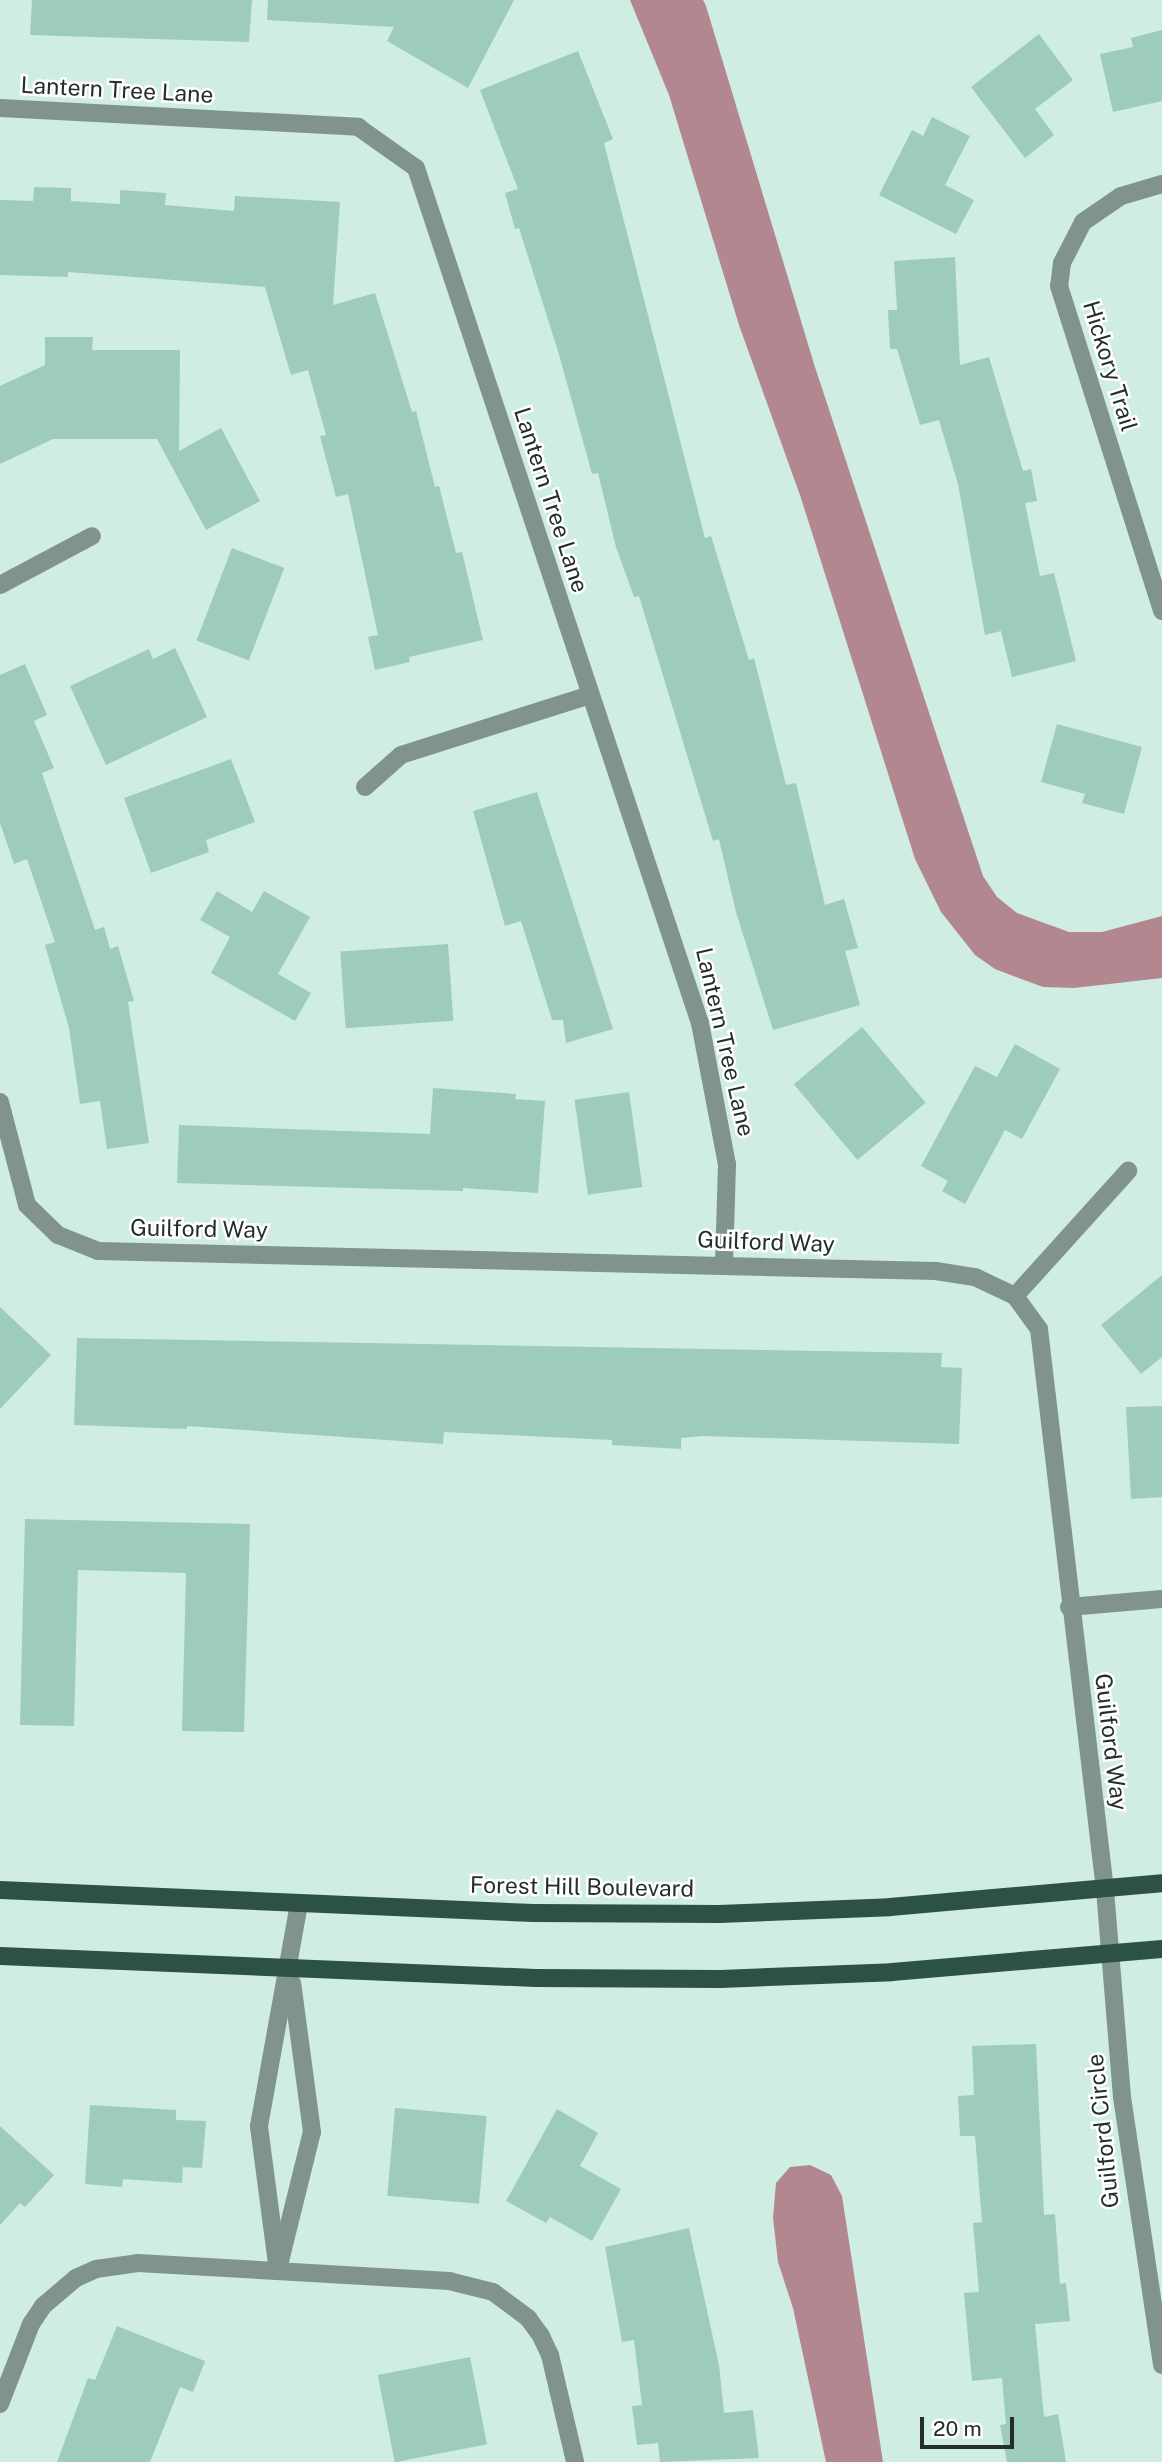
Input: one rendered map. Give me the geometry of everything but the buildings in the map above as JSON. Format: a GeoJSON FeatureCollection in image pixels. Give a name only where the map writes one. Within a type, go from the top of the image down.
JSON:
{"type":"FeatureCollection","features":[{"type":"Feature","properties":{"kind":"main road","name":"Forest Hill Boulevard"},"geometry":{"type":"LineString","coordinates":[[0,1890],[534,1913],[719,1914],[890,1907],[1162,1883]]}},
{"type":"Feature","properties":{"kind":"main road"},"geometry":{"type":"LineString","coordinates":[[0,1955],[536,1978],[721,1979],[1111,1956],[1162,1949]]}},
{"type":"Feature","properties":{"kind":"street","name":"Lantern Tree Lane"},"geometry":{"type":"LineString","coordinates":[[0,108],[358,127],[416,168],[700,1023],[727,1164],[724,1264]]}},
{"type":"Feature","properties":{"kind":"street","name":"Hickory Trail"},"geometry":{"type":"LineString","coordinates":[[1162,184],[1121,196],[1083,222],[1062,263],[1059,286],[1162,611]]}},
{"type":"Feature","properties":{"kind":"street"},"geometry":{"type":"LineString","coordinates":[[0,585],[92,536]]}},
{"type":"Feature","properties":{"kind":"street"},"geometry":{"type":"LineString","coordinates":[[365,787],[401,755],[590,695]]}},
{"type":"Feature","properties":{"kind":"street","name":"Guilford Way"},"geometry":{"type":"LineString","coordinates":[[0,1102],[27,1205],[58,1235],[98,1251],[936,1271],[975,1277],[1015,1296],[1039,1329],[1069,1606],[1105,1890]]}},
{"type":"Feature","properties":{"kind":"street"},"geometry":{"type":"LineString","coordinates":[[1015,1296],[1128,1171]]}},
{"type":"Feature","properties":{"kind":"street"},"geometry":{"type":"LineString","coordinates":[[1069,1606],[1162,1599]]}},
{"type":"Feature","properties":{"kind":"street","name":"Guilford Circle"},"geometry":{"type":"LineString","coordinates":[[1105,1890],[1134,2197],[1162,2365]]}},
{"type":"Feature","properties":{"kind":"street"},"geometry":{"type":"LineString","coordinates":[[278,2271],[259,2126],[290,1969],[299,1903]]}},
{"type":"Feature","properties":{"kind":"street"},"geometry":{"type":"LineString","coordinates":[[278,2271],[312,2132],[290,1969]]}},
{"type":"Feature","properties":{"kind":"street"},"geometry":{"type":"LineString","coordinates":[[0,2404],[31,2324],[43,2306],[76,2278],[96,2269],[138,2263],[449,2281],[473,2285],[512,2304],[534,2327],[550,2356],[575,2462]]}},
{"type":"Feature","properties":{"kind":"shaded area"},"geometry":{"type":"Polygon","coordinates":[[[630,0],[703,0],[706,6],[814,364],[983,876],[997,897],[1017,913],[1069,932],[1102,932],[1162,916],[1162,978],[1074,988],[1043,987],[995,969],[975,955],[941,912],[915,859],[801,498],[739,325],[669,95],[630,0]]]}},
{"type":"Feature","properties":{"kind":"shaded area"},"geometry":{"type":"Polygon","coordinates":[[[810,2165],[831,2175],[842,2196],[883,2462],[826,2462],[793,2308],[778,2262],[773,2218],[776,2183],[790,2167],[810,2165]]]}}]}
